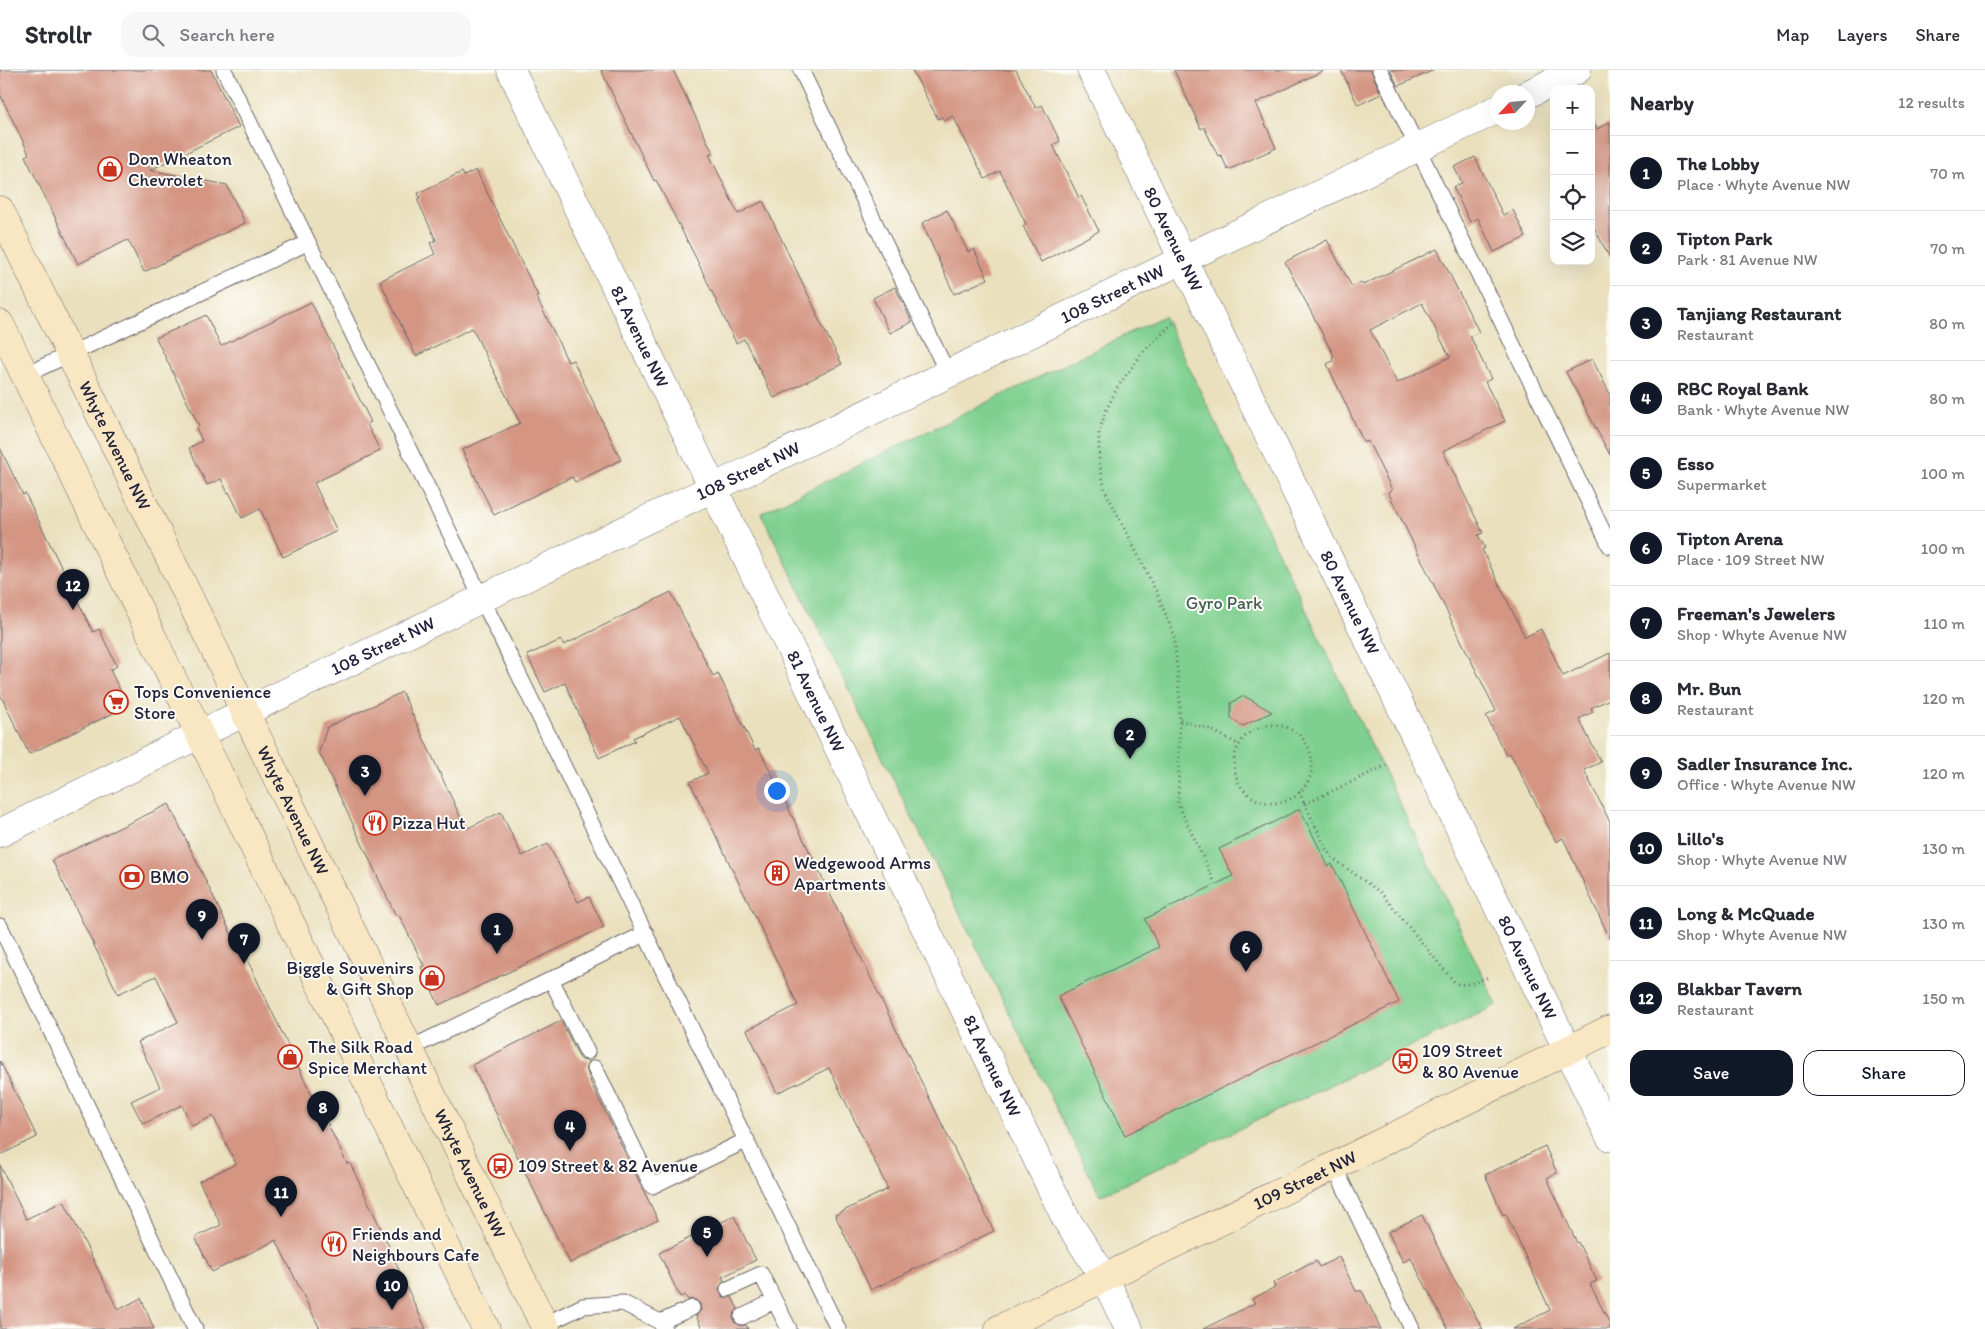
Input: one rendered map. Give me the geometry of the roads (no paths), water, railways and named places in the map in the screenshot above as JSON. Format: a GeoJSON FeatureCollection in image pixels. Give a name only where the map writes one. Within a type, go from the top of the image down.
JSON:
{"type":"FeatureCollection","features":[{"type":"Feature","properties":{"kind":"main road","name":"Whyte Avenue NW"},"geometry":{"type":"LineString","coordinates":[[0,210],[545,1327]]}},
{"type":"Feature","properties":{"kind":"main road"},"geometry":{"type":"LineString","coordinates":[[0,324],[200,734],[486,1329]]}},
{"type":"Feature","properties":{"kind":"main road","name":"109 Street NW"},"geometry":{"type":"LineString","coordinates":[[999,1329],[1610,1029]]}},
{"type":"Feature","properties":{"kind":"street","name":"81 Avenue NW"},"geometry":{"type":"LineString","coordinates":[[512,70],[1066,1219],[1104,1277],[1129,1329]]}},
{"type":"Feature","properties":{"kind":"street","name":"80 Avenue NW"},"geometry":{"type":"LineString","coordinates":[[1090,70],[1610,1137]]}},
{"type":"Feature","properties":{"kind":"street"},"geometry":{"type":"LineString","coordinates":[[1535,91],[1577,70]]}},
{"type":"Feature","properties":{"kind":"street","name":"108 Street NW"},"geometry":{"type":"LineString","coordinates":[[0,833],[245,712],[1490,113]]}},
{"type":"Feature","properties":{"kind":"lane"},"geometry":{"type":"LineString","coordinates":[[224,70],[838,1329]]}},
{"type":"Feature","properties":{"kind":"lane"},"geometry":{"type":"LineString","coordinates":[[801,70],[948,374]]}},
{"type":"Feature","properties":{"kind":"lane"},"geometry":{"type":"LineString","coordinates":[[1380,70],[1610,546]]}},
{"type":"Feature","properties":{"kind":"lane"},"geometry":{"type":"LineString","coordinates":[[25,375],[307,243]]}},
{"type":"Feature","properties":{"kind":"lane"},"geometry":{"type":"LineString","coordinates":[[0,926],[195,1329]]}},
{"type":"Feature","properties":{"kind":"lane"},"geometry":{"type":"LineString","coordinates":[[410,1049],[646,932]]}},
{"type":"Feature","properties":{"kind":"lane"},"geometry":{"type":"LineString","coordinates":[[551,979],[587,1052]]}},
{"type":"Feature","properties":{"kind":"lane"},"geometry":{"type":"LineString","coordinates":[[595,1068],[652,1186],[747,1140]]}},
{"type":"Feature","properties":{"kind":"lane"},"geometry":{"type":"LineString","coordinates":[[1334,1166],[1412,1329]]}},
{"type":"Feature","properties":{"kind":"lane"},"geometry":{"type":"LineString","coordinates":[[728,1289],[761,1274],[785,1328]]}},
{"type":"Feature","properties":{"kind":"lane"},"geometry":{"type":"LineString","coordinates":[[742,1317],[774,1301]]}},
{"type":"Feature","properties":{"kind":"lane"},"geometry":{"type":"LineString","coordinates":[[545,1327],[583,1306],[623,1303],[662,1326],[692,1308]]}},
{"type":"Feature","properties":{"kind":"place","name":"Don Wheaton Chevrolet"},"geometry":{"type":"Point","coordinates":[110,169]}},
{"type":"Feature","properties":{"kind":"place","name":"Blakbar Tavern"},"geometry":{"type":"Point","coordinates":[73,610]}},
{"type":"Feature","properties":{"kind":"place","name":"Tops Convenience Store"},"geometry":{"type":"Point","coordinates":[116,702]}},
{"type":"Feature","properties":{"kind":"place","name":"Tipton Park"},"geometry":{"type":"Point","coordinates":[1130,759]}},
{"type":"Feature","properties":{"kind":"place","name":"Tanjiang Restaurant"},"geometry":{"type":"Point","coordinates":[365,796]}},
{"type":"Feature","properties":{"kind":"place","name":"Pizza Hut"},"geometry":{"type":"Point","coordinates":[375,823]}},
{"type":"Feature","properties":{"kind":"place","name":"Wedgewood Arms Apartments"},"geometry":{"type":"Point","coordinates":[777,873]}},
{"type":"Feature","properties":{"kind":"place","name":"BMO"},"geometry":{"type":"Point","coordinates":[132,877]}},
{"type":"Feature","properties":{"kind":"place","name":"Sadler Insurance Inc."},"geometry":{"type":"Point","coordinates":[202,940]}},
{"type":"Feature","properties":{"kind":"place","name":"The Lobby"},"geometry":{"type":"Point","coordinates":[497,954]}},
{"type":"Feature","properties":{"kind":"place","name":"Freeman's Jewelers"},"geometry":{"type":"Point","coordinates":[244,964]}},
{"type":"Feature","properties":{"kind":"place","name":"Tipton Arena"},"geometry":{"type":"Point","coordinates":[1246,972]}},
{"type":"Feature","properties":{"kind":"place","name":"Biggle Souvenirs & Gift Shop"},"geometry":{"type":"Point","coordinates":[432,978]}},
{"type":"Feature","properties":{"kind":"place","name":"The Silk Road Spice Merchant"},"geometry":{"type":"Point","coordinates":[290,1057]}},
{"type":"Feature","properties":{"kind":"place","name":"109 Street & 80 Avenue"},"geometry":{"type":"Point","coordinates":[1405,1061]}},
{"type":"Feature","properties":{"kind":"place","name":"Mr. Bun"},"geometry":{"type":"Point","coordinates":[323,1132]}},
{"type":"Feature","properties":{"kind":"place","name":"RBC Royal Bank"},"geometry":{"type":"Point","coordinates":[570,1151]}},
{"type":"Feature","properties":{"kind":"place","name":"109 Street & 82 Avenue"},"geometry":{"type":"Point","coordinates":[500,1166]}},
{"type":"Feature","properties":{"kind":"place","name":"Long & McQuade"},"geometry":{"type":"Point","coordinates":[281,1217]}},
{"type":"Feature","properties":{"kind":"place","name":"Friends and Neighbours Cafe"},"geometry":{"type":"Point","coordinates":[334,1244]}},
{"type":"Feature","properties":{"kind":"place","name":"Esso"},"geometry":{"type":"Point","coordinates":[707,1257]}},
{"type":"Feature","properties":{"kind":"place","name":"Lillo's"},"geometry":{"type":"Point","coordinates":[392,1310]}},
{"type":"Feature","properties":{"kind":"park label","name":"Gyro Park"},"geometry":{"type":"Point","coordinates":[1224,603]}}]}
